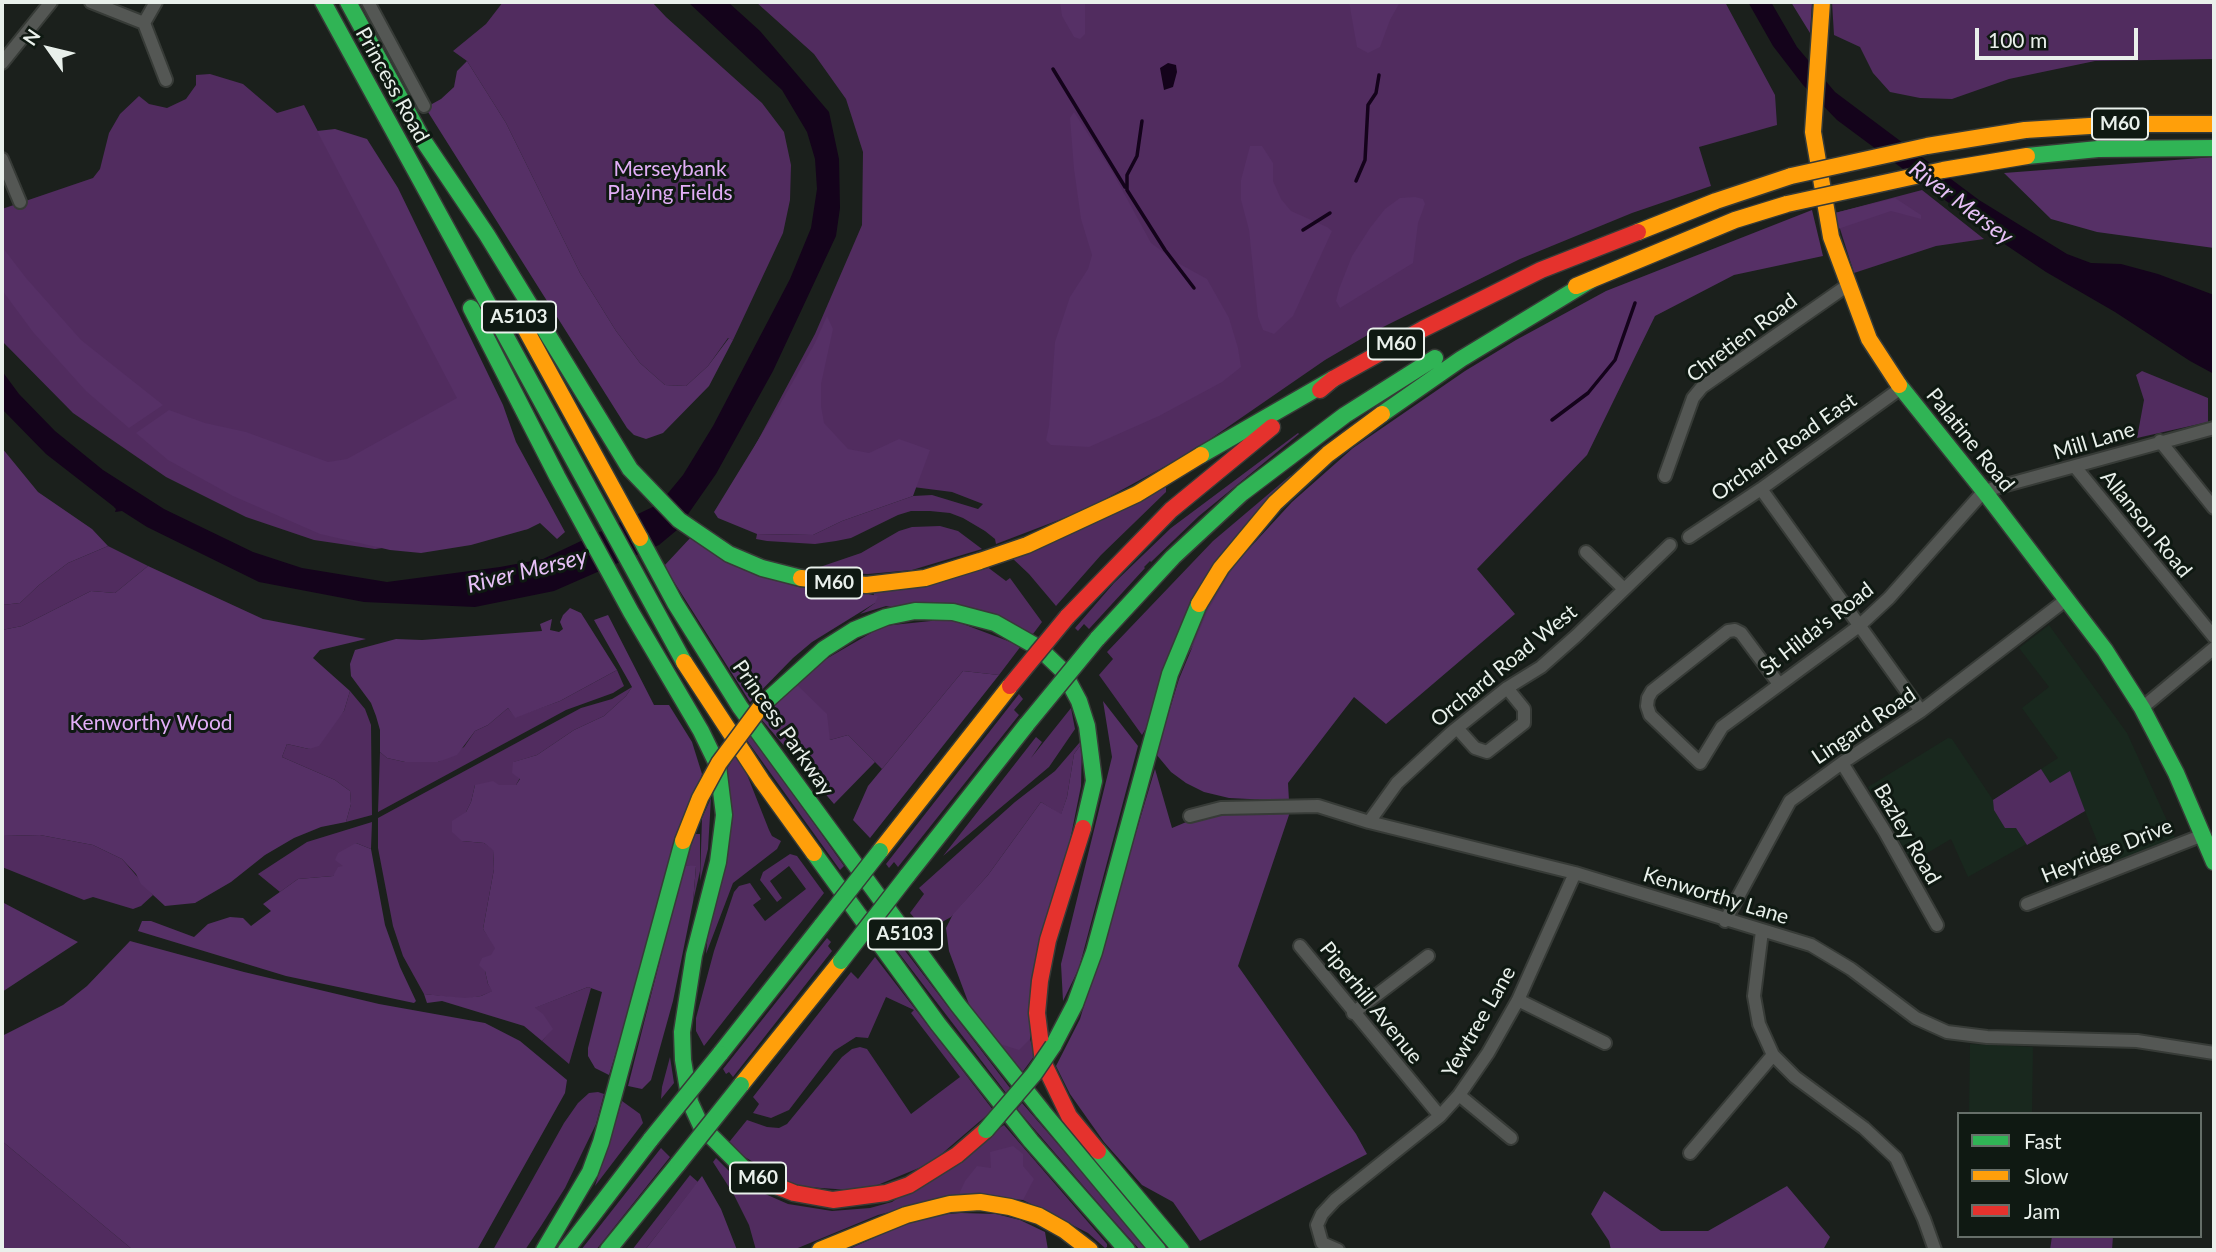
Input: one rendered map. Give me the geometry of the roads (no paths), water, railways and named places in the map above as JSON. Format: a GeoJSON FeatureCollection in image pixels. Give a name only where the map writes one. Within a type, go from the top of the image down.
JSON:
{"type":"FeatureCollection","features":[{"type":"Feature","properties":{"kind":"main road","name":"Princess Road"},"geometry":{"type":"LineString","coordinates":[[323,2],[452,240]]}},
{"type":"Feature","properties":{"kind":"main road","name":"Princess Road"},"geometry":{"type":"LineString","coordinates":[[348,2],[423,140],[448,180]]}},
{"type":"Feature","properties":{"kind":"main road","name":"Palatine Road"},"geometry":{"type":"LineString","coordinates":[[1822,2],[1812,132],[1831,237],[1869,340],[1901,388],[1984,491],[2105,650],[2142,708],[2176,773],[2214,862]]}},
{"type":"Feature","properties":{"kind":"main road","name":"M60"},"geometry":{"type":"LineString","coordinates":[[448,180],[487,235],[611,440],[641,482],[679,520],[729,554],[762,568],[803,579],[846,585],[883,584],[925,578],[1027,545],[1137,494],[1245,427],[1423,329],[1541,270],[1716,201],[1791,176],[1927,146],[2025,130],[2122,124],[2214,124]]}},
{"type":"Feature","properties":{"kind":"main road","name":"M60"},"geometry":{"type":"LineString","coordinates":[[608,1250],[1097,639],[1155,574],[1218,514],[1279,463],[1334,423],[1454,346],[1521,311],[1735,220],[1787,204],[1943,170],[2027,156],[2098,149],[2214,148]]}},
{"type":"Feature","properties":{"kind":"main road","name":"Princess Parkway"},"geometry":{"type":"LineString","coordinates":[[448,180],[479,245],[675,603],[740,707],[901,928],[1043,1112],[1158,1250]]}},
{"type":"Feature","properties":{"kind":"main road","name":"M60"},"geometry":{"type":"LineString","coordinates":[[452,240],[458,281],[557,476],[718,766],[723,802],[719,862],[694,955],[682,1032],[683,1060],[690,1102],[701,1126],[743,1168],[757,1178],[793,1193],[833,1200],[886,1194],[928,1175],[957,1155],[986,1130],[1034,1074],[1053,1046],[1074,1004],[1094,952],[1156,719],[1178,650],[1198,606],[1235,549],[1275,503],[1328,454],[1461,359],[1591,280]]}},
{"type":"Feature","properties":{"kind":"main road","name":"A5103"},"geometry":{"type":"LineString","coordinates":[[452,240],[654,608],[720,719],[891,960],[1031,1142],[1126,1250]]}},
{"type":"Feature","properties":{"kind":"main road","name":"M60"},"geometry":{"type":"LineString","coordinates":[[566,1250],[651,1139],[1067,617],[1171,510],[1333,379]]}},
{"type":"Feature","properties":{"kind":"main road","name":"M60"},"geometry":{"type":"LineString","coordinates":[[544,1250],[590,1172],[613,1105],[683,841],[700,798],[719,763],[762,705],[824,649],[854,631],[886,617],[927,610],[966,615],[995,623],[1020,636],[1048,655],[1063,671],[1079,701],[1087,726],[1094,781],[1085,822],[1048,940],[1040,981],[1037,1013],[1042,1062],[1069,1116],[1181,1250]]}},
{"type":"Feature","properties":{"kind":"main road"},"geometry":{"type":"LineString","coordinates":[[820,1250],[906,1215],[950,1204],[995,1204],[1025,1211],[1052,1223],[1090,1250]]}},
{"type":"Feature","properties":{"kind":"street"},"geometry":{"type":"LineString","coordinates":[[2,63],[51,2]]}},
{"type":"Feature","properties":{"kind":"street"},"geometry":{"type":"LineString","coordinates":[[90,2],[144,23],[166,80]]}},
{"type":"Feature","properties":{"kind":"street"},"geometry":{"type":"LineString","coordinates":[[144,23],[156,2]]}},
{"type":"Feature","properties":{"kind":"street","name":"Princess Road"},"geometry":{"type":"LineString","coordinates":[[368,2],[424,106]]}},
{"type":"Feature","properties":{"kind":"street"},"geometry":{"type":"LineString","coordinates":[[416,92],[428,85]]}},
{"type":"Feature","properties":{"kind":"street"},"geometry":{"type":"LineString","coordinates":[[2,159],[20,202]]}},
{"type":"Feature","properties":{"kind":"street","name":"Chretien Road"},"geometry":{"type":"LineString","coordinates":[[1665,476],[1693,398],[1702,387],[1848,285]]}},
{"type":"Feature","properties":{"kind":"street","name":"Orchard Road East"},"geometry":{"type":"LineString","coordinates":[[1689,537],[1761,489],[1901,388]]}},
{"type":"Feature","properties":{"kind":"street","name":"Mill Lane"},"geometry":{"type":"LineString","coordinates":[[1984,491],[2076,468],[2160,441],[2214,428]]}},
{"type":"Feature","properties":{"kind":"street"},"geometry":{"type":"LineString","coordinates":[[2160,441],[2214,508]]}},
{"type":"Feature","properties":{"kind":"street","name":"Allanson Road"},"geometry":{"type":"LineString","coordinates":[[2076,468],[2214,637]]}},
{"type":"Feature","properties":{"kind":"street"},"geometry":{"type":"LineString","coordinates":[[1761,489],[1921,711]]}},
{"type":"Feature","properties":{"kind":"street","name":"St Hilda's Road"},"geometry":{"type":"LineString","coordinates":[[1779,684],[1741,633],[1728,631],[1652,691],[1647,706],[1650,715],[1700,763],[1722,727],[1859,626],[1889,598],[1984,491]]}},
{"type":"Feature","properties":{"kind":"street","name":"Orchard Road West"},"geometry":{"type":"LineString","coordinates":[[1369,822],[1397,783],[1457,728],[1507,688],[1541,667],[1670,545]]}},
{"type":"Feature","properties":{"kind":"street"},"geometry":{"type":"LineString","coordinates":[[1586,552],[1624,589]]}},
{"type":"Feature","properties":{"kind":"street","name":"Lingard Road"},"geometry":{"type":"LineString","coordinates":[[1725,920],[1790,801],[1921,711],[2067,599]]}},
{"type":"Feature","properties":{"kind":"street"},"geometry":{"type":"LineString","coordinates":[[2142,708],[2214,648]]}},
{"type":"Feature","properties":{"kind":"street"},"geometry":{"type":"LineString","coordinates":[[1457,728],[1475,748],[1487,752],[1524,723],[1524,709],[1507,688]]}},
{"type":"Feature","properties":{"kind":"street","name":"Bazley Road"},"geometry":{"type":"LineString","coordinates":[[1842,764],[1885,832],[1937,925]]}},
{"type":"Feature","properties":{"kind":"street","name":"Kenworthy Lane"},"geometry":{"type":"LineString","coordinates":[[1190,816],[1221,808],[1318,806],[1369,822],[1575,873],[1811,945],[1916,1018],[1947,1032],[1987,1037],[2137,1041],[2214,1053]]}},
{"type":"Feature","properties":{"kind":"street","name":"Heyridge Drive"},"geometry":{"type":"LineString","coordinates":[[2027,904],[2203,835]]}},
{"type":"Feature","properties":{"kind":"street","name":"Yewtree Lane"},"geometry":{"type":"LineString","coordinates":[[1338,1250],[1322,1243],[1317,1226],[1322,1214],[1335,1200],[1440,1116],[1459,1095],[1488,1053],[1518,1000],[1575,873]]}},
{"type":"Feature","properties":{"kind":"street"},"geometry":{"type":"LineString","coordinates":[[1762,931],[1754,996],[1759,1024],[1773,1055],[1795,1077],[1864,1128],[1896,1158],[1935,1250]]}},
{"type":"Feature","properties":{"kind":"street","name":"Piperhill Avenue"},"geometry":{"type":"LineString","coordinates":[[1300,946],[1440,1116]]}},
{"type":"Feature","properties":{"kind":"street"},"geometry":{"type":"LineString","coordinates":[[1353,1013],[1428,956]]}},
{"type":"Feature","properties":{"kind":"street"},"geometry":{"type":"LineString","coordinates":[[1518,1000],[1605,1043]]}},
{"type":"Feature","properties":{"kind":"street"},"geometry":{"type":"LineString","coordinates":[[1690,1153],[1773,1055]]}},
{"type":"Feature","properties":{"kind":"street"},"geometry":{"type":"LineString","coordinates":[[1459,1095],[1511,1138]]}},
{"type":"Feature","properties":{"kind":"water","name":"River Mersey"},"geometry":{"type":"Polygon","coordinates":[[[688,2],[728,2],[760,31],[829,112],[839,159],[840,208],[836,236],[773,371],[716,474],[677,530],[659,545],[554,591],[475,607],[364,602],[259,582],[147,527],[122,511],[115,512],[113,506],[46,454],[2,409],[2,371],[19,394],[55,431],[103,470],[164,509],[253,552],[302,568],[387,582],[543,559],[659,504],[683,475],[713,426],[790,279],[811,228],[817,189],[815,159],[807,132],[782,90],[688,2]]]}},
{"type":"Feature","properties":{"kind":"water","name":"River Mersey"},"geometry":{"type":"Polygon","coordinates":[[[1748,2],[1771,2],[1797,47],[1835,92],[1979,200],[2067,254],[2091,263],[2121,264],[2158,274],[2214,295],[2214,374],[2046,272],[1837,120],[1803,85],[1773,46],[1748,2]]]}},
{"type":"Feature","properties":{"kind":"water"},"geometry":{"type":"Polygon","coordinates":[[[1168,63],[1176,65],[1177,72],[1173,87],[1164,90],[1160,68],[1168,63]]]}},
{"type":"Feature","properties":{"kind":"waterway"},"geometry":{"type":"LineString","coordinates":[[1053,69],[1125,187]]}},
{"type":"Feature","properties":{"kind":"waterway"},"geometry":{"type":"LineString","coordinates":[[1356,181],[1365,160],[1368,105],[1376,93],[1379,75]]}},
{"type":"Feature","properties":{"kind":"waterway"},"geometry":{"type":"LineString","coordinates":[[1142,121],[1137,156],[1127,175],[1127,190],[1165,250],[1194,288]]}},
{"type":"Feature","properties":{"kind":"waterway"},"geometry":{"type":"LineString","coordinates":[[1303,230],[1330,213]]}},
{"type":"Feature","properties":{"kind":"waterway"},"geometry":{"type":"LineString","coordinates":[[1552,420],[1588,393],[1615,360],[1635,303]]}},
{"type":"Feature","properties":{"kind":"park label","name":"Merseybank Playing Fields"},"geometry":{"type":"Point","coordinates":[670,181]}},
{"type":"Feature","properties":{"kind":"park label","name":"Kenworthy Wood"},"geometry":{"type":"Point","coordinates":[151,723]}}]}
